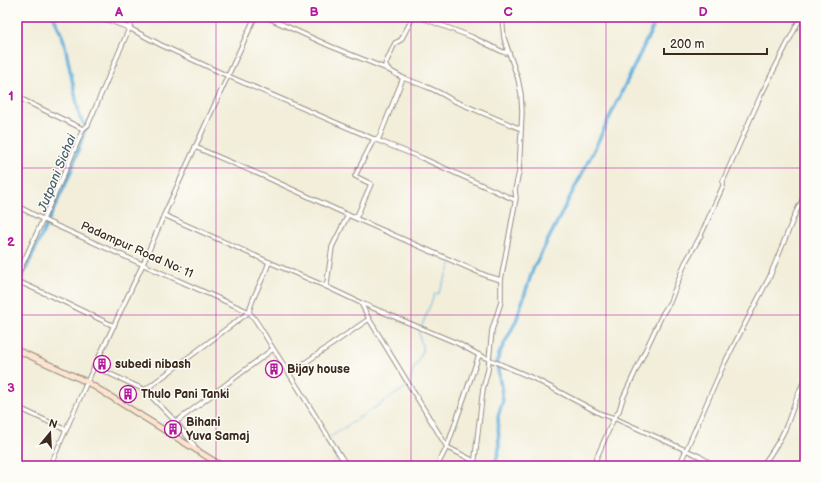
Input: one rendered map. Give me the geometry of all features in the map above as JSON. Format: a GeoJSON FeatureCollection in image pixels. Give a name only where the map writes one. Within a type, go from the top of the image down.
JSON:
{"type":"FeatureCollection","features":[{"type":"Feature","properties":{"kind":"street"},"geometry":{"type":"LineString","coordinates":[[100,17],[129,28],[161,45],[228,76],[422,158],[515,200]]}},
{"type":"Feature","properties":{"kind":"street"},"geometry":{"type":"LineString","coordinates":[[17,276],[84,128],[88,125],[134,17]]}},
{"type":"Feature","properties":{"kind":"street"},"geometry":{"type":"LineString","coordinates":[[50,466],[254,17]]}},
{"type":"Feature","properties":{"kind":"street"},"geometry":{"type":"LineString","coordinates":[[266,17],[330,46],[388,69],[403,78],[452,100],[521,128]]}},
{"type":"Feature","properties":{"kind":"street"},"geometry":{"type":"LineString","coordinates":[[388,69],[384,65],[395,43],[401,40],[412,17]]}},
{"type":"Feature","properties":{"kind":"street"},"geometry":{"type":"LineString","coordinates":[[420,17],[472,37],[506,53],[508,49]]}},
{"type":"Feature","properties":{"kind":"street"},"geometry":{"type":"LineString","coordinates":[[474,466],[483,389],[488,370],[492,330],[501,302],[501,280],[515,200],[521,128],[521,94],[503,29],[502,17]]}},
{"type":"Feature","properties":{"kind":"street"},"geometry":{"type":"LineString","coordinates":[[593,466],[614,418],[619,411],[623,398],[663,313],[670,302],[685,263],[700,236],[761,95],[801,17]]}},
{"type":"Feature","properties":{"kind":"street"},"geometry":{"type":"LineString","coordinates":[[354,216],[358,216],[371,184],[355,176],[374,139],[379,138],[403,78]]}},
{"type":"Feature","properties":{"kind":"street"},"geometry":{"type":"LineString","coordinates":[[17,97],[84,128]]}},
{"type":"Feature","properties":{"kind":"street"},"geometry":{"type":"LineString","coordinates":[[195,147],[487,276],[501,280]]}},
{"type":"Feature","properties":{"kind":"street"},"geometry":{"type":"LineString","coordinates":[[679,466],[724,364],[770,276],[796,212],[805,195]]}},
{"type":"Feature","properties":{"kind":"street","name":"Padampur Road No: 11"},"geometry":{"type":"LineString","coordinates":[[17,206],[48,222],[249,312]]}},
{"type":"Feature","properties":{"kind":"street"},"geometry":{"type":"LineString","coordinates":[[164,215],[361,303],[457,343],[494,362],[535,378],[601,414],[614,418],[686,450],[715,466]]}},
{"type":"Feature","properties":{"kind":"street"},"geometry":{"type":"LineString","coordinates":[[325,286],[327,283],[332,247],[348,215]]}},
{"type":"Feature","properties":{"kind":"street"},"geometry":{"type":"LineString","coordinates":[[145,390],[249,312],[250,305],[266,273],[269,262]]}},
{"type":"Feature","properties":{"kind":"street"},"geometry":{"type":"LineString","coordinates":[[17,281],[114,326]]}},
{"type":"Feature","properties":{"kind":"street"},"geometry":{"type":"LineString","coordinates":[[361,303],[369,319],[411,385],[447,447],[474,461]]}},
{"type":"Feature","properties":{"kind":"street"},"geometry":{"type":"LineString","coordinates":[[249,312],[290,373],[346,466]]}},
{"type":"Feature","properties":{"kind":"street"},"geometry":{"type":"LineString","coordinates":[[290,373],[369,319]]}},
{"type":"Feature","properties":{"kind":"street"},"geometry":{"type":"LineString","coordinates":[[176,422],[273,349]]}},
{"type":"Feature","properties":{"kind":"street"},"geometry":{"type":"LineString","coordinates":[[17,350],[87,382],[222,466]]}},
{"type":"Feature","properties":{"kind":"street"},"geometry":{"type":"LineString","coordinates":[[437,466],[447,447],[479,354]]}},
{"type":"Feature","properties":{"kind":"street"},"geometry":{"type":"LineString","coordinates":[[94,367],[145,390],[176,422],[194,445],[196,450]]}},
{"type":"Feature","properties":{"kind":"street"},"geometry":{"type":"LineString","coordinates":[[762,466],[774,449],[784,429],[800,388],[805,380]]}},
{"type":"Feature","properties":{"kind":"street"},"geometry":{"type":"LineString","coordinates":[[17,407],[66,430]]}},
{"type":"Feature","properties":{"kind":"waterway","name":"Jutpani Sichai"},"geometry":{"type":"LineString","coordinates":[[17,288],[70,174],[86,127],[80,118],[64,41],[54,17]]}},
{"type":"Feature","properties":{"kind":"waterway"},"geometry":{"type":"LineString","coordinates":[[495,466],[499,450],[498,416],[503,400],[497,363],[499,354],[516,321],[533,269],[593,152],[657,17]]}},
{"type":"Feature","properties":{"kind":"waterway"},"geometry":{"type":"LineString","coordinates":[[410,382],[412,373],[423,351],[419,333],[435,293],[438,294],[452,263]]}},
{"type":"Feature","properties":{"kind":"waterway"},"geometry":{"type":"LineString","coordinates":[[330,437],[408,386]]}},
{"type":"Feature","properties":{"kind":"waterway"},"geometry":{"type":"LineString","coordinates":[[327,439],[325,440],[337,459],[330,466]]}},
{"type":"Feature","properties":{"kind":"place","name":"subedi nibash"},"geometry":{"type":"Point","coordinates":[102,364]}},
{"type":"Feature","properties":{"kind":"place","name":"Bijay house"},"geometry":{"type":"Point","coordinates":[274,369]}},
{"type":"Feature","properties":{"kind":"place","name":"Thulo Pani Tanki"},"geometry":{"type":"Point","coordinates":[128,394]}},
{"type":"Feature","properties":{"kind":"place","name":"Bihani Yuva Samaj"},"geometry":{"type":"Point","coordinates":[173,429]}}]}
